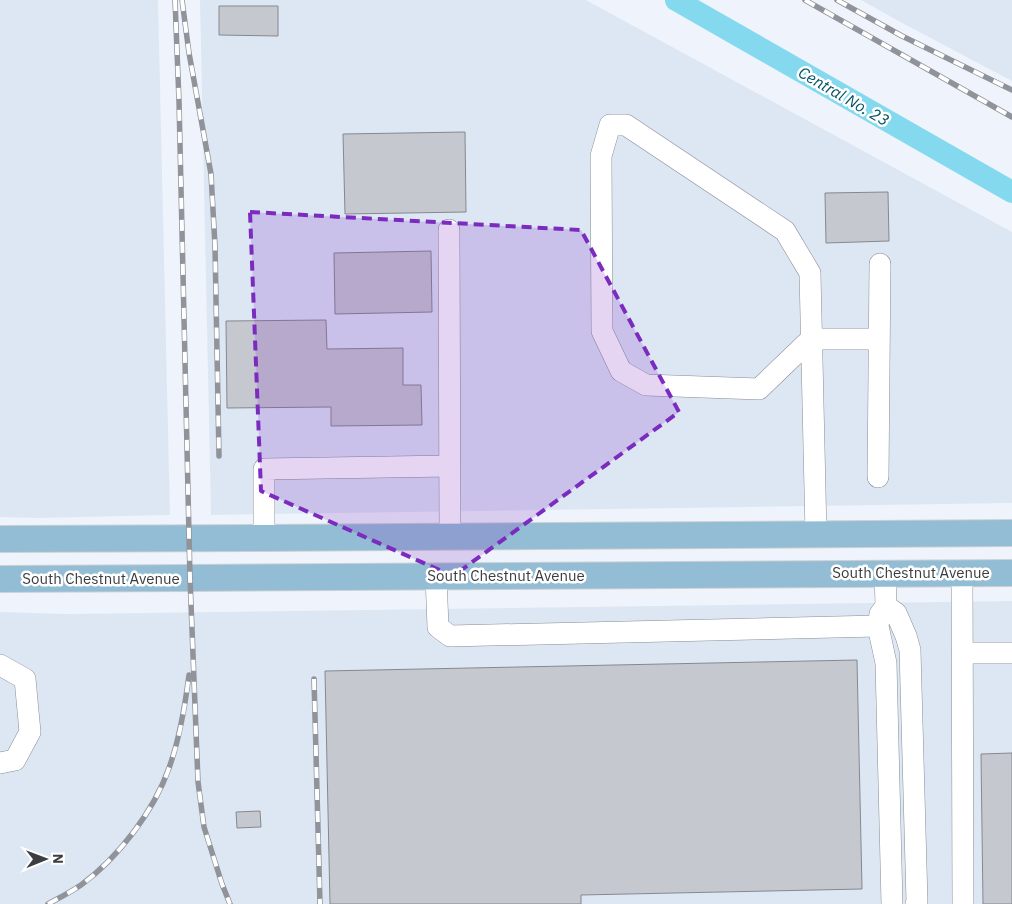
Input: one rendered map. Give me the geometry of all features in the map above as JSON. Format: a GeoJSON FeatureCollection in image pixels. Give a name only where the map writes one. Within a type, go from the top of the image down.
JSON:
{"type":"FeatureCollection","features":[{"type":"Feature","properties":{"kind":"main road"},"geometry":{"type":"LineString","coordinates":[[0,539],[1012,533]]}},
{"type":"Feature","properties":{"kind":"main road","name":"South Chestnut Avenue"},"geometry":{"type":"LineString","coordinates":[[0,578],[123,579],[1012,573]]}},
{"type":"Feature","properties":{"kind":"lane"},"geometry":{"type":"LineString","coordinates":[[816,534],[812,339],[810,273],[785,231],[626,125],[610,124],[600,156],[602,331],[621,371],[646,385],[759,389],[812,339],[879,339]]}},
{"type":"Feature","properties":{"kind":"lane"},"geometry":{"type":"LineString","coordinates":[[449,230],[450,537]]}},
{"type":"Feature","properties":{"kind":"lane"},"geometry":{"type":"LineString","coordinates":[[878,477],[880,264]]}},
{"type":"Feature","properties":{"kind":"lane"},"geometry":{"type":"LineString","coordinates":[[264,538],[264,470],[450,466]]}},
{"type":"Feature","properties":{"kind":"lane"},"geometry":{"type":"LineString","coordinates":[[885,573],[886,606],[880,614],[878,626],[886,662],[892,904]]}},
{"type":"Feature","properties":{"kind":"lane"},"geometry":{"type":"LineString","coordinates":[[962,573],[964,904]]}},
{"type":"Feature","properties":{"kind":"lane"},"geometry":{"type":"LineString","coordinates":[[436,576],[438,627],[450,636],[878,626]]}},
{"type":"Feature","properties":{"kind":"lane"},"geometry":{"type":"LineString","coordinates":[[886,606],[896,613],[910,650],[916,904]]}},
{"type":"Feature","properties":{"kind":"lane"},"geometry":{"type":"LineString","coordinates":[[962,653],[1012,653]]}},
{"type":"Feature","properties":{"kind":"lane"},"geometry":{"type":"LineString","coordinates":[[0,665],[24,679],[30,732],[15,760],[0,763]]}},
{"type":"Feature","properties":{"kind":"highlighted area"},"geometry":{"type":"Polygon","coordinates":[[[250,212],[581,230],[679,412],[453,576],[261,491],[250,212]]]}},
{"type":"Feature","properties":{"kind":"shaded area"},"geometry":{"type":"Polygon","coordinates":[[[0,0],[158,0],[170,515],[0,517],[0,0]]]}},
{"type":"Feature","properties":{"kind":"shaded area"},"geometry":{"type":"Polygon","coordinates":[[[200,0],[586,0],[1012,232],[1012,503],[211,515],[200,0]]]}},
{"type":"Feature","properties":{"kind":"shaded area"},"geometry":{"type":"Polygon","coordinates":[[[861,0],[1012,0],[1012,81],[904,24],[861,0]]]}},
{"type":"Feature","properties":{"kind":"shaded area"},"geometry":{"type":"Polygon","coordinates":[[[1012,601],[1012,904],[0,904],[0,612],[68,614],[1012,601]]]}},
{"type":"Feature","properties":{"kind":"building"},"geometry":{"type":"Polygon","coordinates":[[[219,6],[278,6],[278,36],[219,35],[219,6]]]}},
{"type":"Feature","properties":{"kind":"building"},"geometry":{"type":"Polygon","coordinates":[[[465,132],[466,212],[345,214],[343,134],[465,132]]]}},
{"type":"Feature","properties":{"kind":"building"},"geometry":{"type":"Polygon","coordinates":[[[888,192],[889,241],[826,243],[825,193],[888,192]]]}},
{"type":"Feature","properties":{"kind":"building"},"geometry":{"type":"Polygon","coordinates":[[[431,251],[432,312],[335,314],[334,253],[431,251]]]}},
{"type":"Feature","properties":{"kind":"building"},"geometry":{"type":"Polygon","coordinates":[[[326,320],[327,349],[403,348],[403,385],[421,385],[422,425],[331,426],[331,407],[227,408],[226,321],[326,320]]]}},
{"type":"Feature","properties":{"kind":"building"},"geometry":{"type":"Polygon","coordinates":[[[857,660],[862,889],[581,895],[581,904],[330,904],[325,671],[857,660]]]}},
{"type":"Feature","properties":{"kind":"building"},"geometry":{"type":"Polygon","coordinates":[[[1012,753],[1012,904],[983,904],[981,754],[1012,753]]]}},
{"type":"Feature","properties":{"kind":"building"},"geometry":{"type":"Polygon","coordinates":[[[260,811],[261,827],[237,828],[236,812],[260,811]]]}},
{"type":"Feature","properties":{"kind":"waterway","name":"Central No. 23"},"geometry":{"type":"LineString","coordinates":[[676,0],[1012,192]]}},
{"type":"Feature","properties":{"kind":"railway"},"geometry":{"type":"LineString","coordinates":[[175,0],[190,578],[198,782],[204,827],[230,904]]}},
{"type":"Feature","properties":{"kind":"railway"},"geometry":{"type":"LineString","coordinates":[[182,0],[189,53],[211,174],[215,246],[219,456]]}},
{"type":"Feature","properties":{"kind":"railway"},"geometry":{"type":"LineString","coordinates":[[805,0],[1012,117]]}},
{"type":"Feature","properties":{"kind":"railway"},"geometry":{"type":"LineString","coordinates":[[837,0],[902,36],[1012,90]]}},
{"type":"Feature","properties":{"kind":"railway"},"geometry":{"type":"LineString","coordinates":[[48,904],[77,888],[95,874],[121,847],[154,801],[173,757],[182,722],[189,675]]}},
{"type":"Feature","properties":{"kind":"railway"},"geometry":{"type":"LineString","coordinates":[[314,679],[320,904]]}}]}
